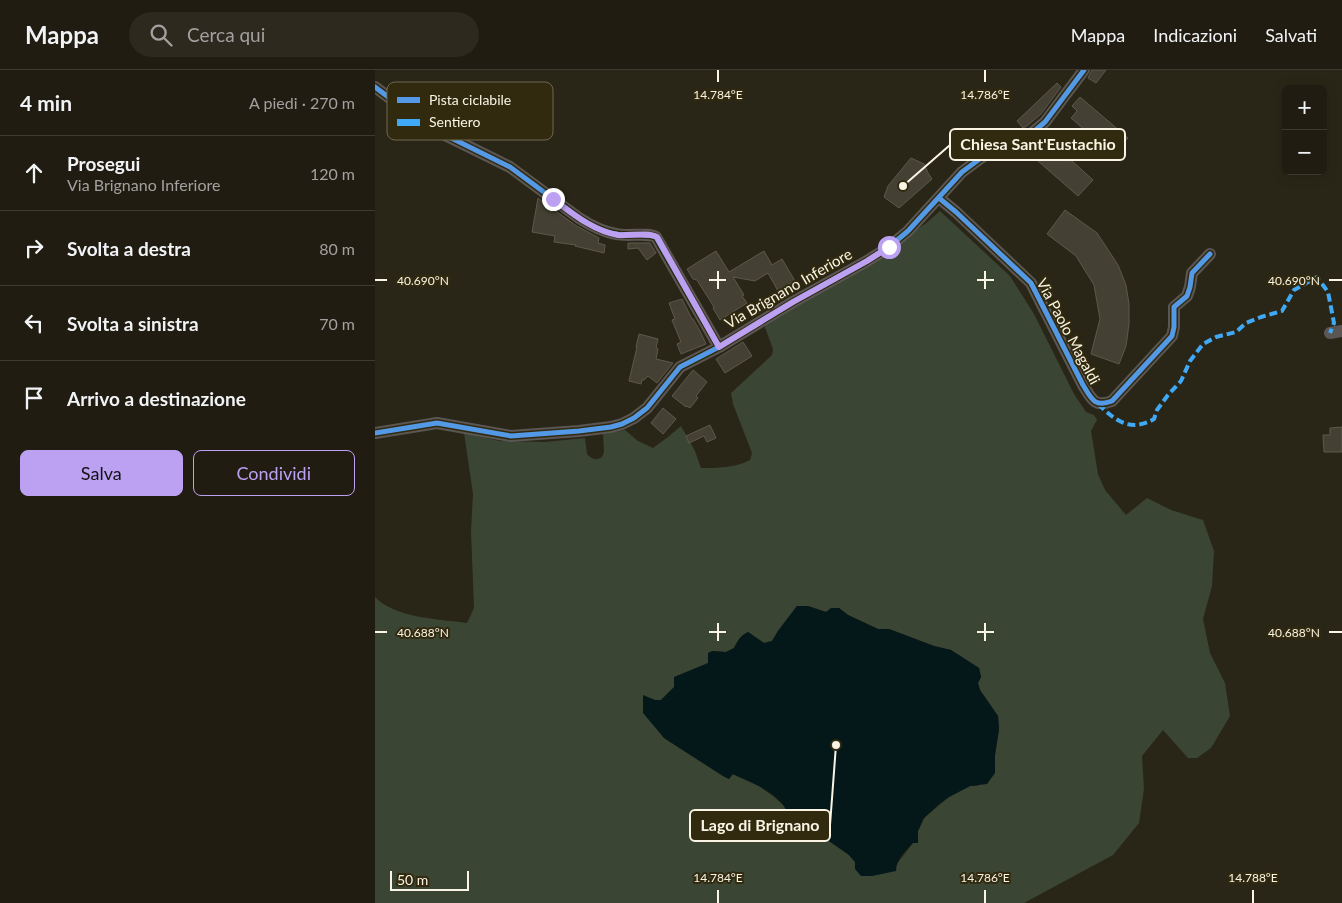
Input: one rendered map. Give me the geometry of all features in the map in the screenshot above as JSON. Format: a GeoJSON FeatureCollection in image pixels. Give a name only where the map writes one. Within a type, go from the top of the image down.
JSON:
{"type":"FeatureCollection","features":[{"type":"Feature","properties":{"kind":"street","name":"Via Brignano Inferiore"},"geometry":{"type":"LineString","coordinates":[[375,433],[437,423],[511,436],[550,434],[611,427],[628,421],[647,408],[681,367],[719,347],[889,247],[908,231],[962,172],[989,152],[1032,133],[1039,127],[1055,110],[1084,70]]}},
{"type":"Feature","properties":{"kind":"street"},"geometry":{"type":"LineString","coordinates":[[375,87],[387,96]]}},
{"type":"Feature","properties":{"kind":"street"},"geometry":{"type":"LineString","coordinates":[[456,140],[511,167],[589,224],[616,234],[632,236],[651,235],[657,237],[719,347]]}},
{"type":"Feature","properties":{"kind":"street","name":"Via Paolo Magaldi"},"geometry":{"type":"LineString","coordinates":[[939,198],[1031,283],[1083,385],[1091,398],[1098,404],[1112,401],[1172,336],[1174,308],[1187,296],[1192,273],[1210,254]]}},
{"type":"Feature","properties":{"kind":"green space"},"geometry":{"type":"Polygon","coordinates":[[[940,211],[1010,276],[1034,314],[1074,394],[1086,412],[1094,415],[1097,420],[1091,431],[1098,474],[1105,490],[1126,515],[1147,498],[1171,510],[1203,520],[1214,551],[1212,586],[1203,619],[1210,653],[1225,683],[1230,716],[1211,748],[1197,758],[1188,758],[1163,730],[1142,756],[1144,789],[1139,823],[1113,855],[1024,903],[375,903],[375,597],[384,604],[405,613],[430,619],[467,623],[474,608],[471,531],[473,494],[464,433],[500,441],[545,442],[585,438],[587,454],[595,459],[602,457],[604,452],[603,434],[625,430],[638,441],[653,448],[681,426],[695,451],[701,468],[720,468],[744,463],[750,460],[752,453],[733,404],[731,393],[772,355],[773,349],[764,325],[925,224],[940,211]],[[797,606],[772,641],[764,643],[748,632],[739,638],[734,648],[726,652],[712,651],[708,663],[674,687],[661,700],[643,696],[664,738],[723,776],[729,779],[732,774],[759,786],[783,805],[794,824],[801,824],[811,832],[819,834],[849,855],[855,862],[896,865],[913,843],[918,843],[918,831],[924,818],[949,797],[970,786],[977,786],[995,773],[995,755],[999,729],[998,716],[980,690],[978,683],[981,677],[979,668],[951,650],[934,646],[889,629],[878,629],[848,615],[839,608],[826,612],[808,606],[797,606]]]}},
{"type":"Feature","properties":{"kind":"shaded area"},"geometry":{"type":"Polygon","coordinates":[[[797,606],[808,606],[826,612],[831,608],[839,608],[848,615],[878,629],[889,629],[934,646],[951,650],[979,668],[981,677],[978,683],[980,690],[998,716],[999,729],[995,755],[995,773],[987,784],[970,786],[949,797],[924,818],[918,831],[918,843],[913,843],[904,852],[899,859],[896,871],[872,876],[861,876],[855,869],[855,862],[849,855],[819,834],[811,832],[801,824],[794,824],[784,806],[773,795],[733,774],[729,779],[723,776],[664,738],[643,713],[643,695],[655,700],[661,700],[674,687],[674,677],[708,663],[708,653],[712,651],[726,652],[734,648],[739,638],[748,632],[764,643],[772,641],[797,606]]]}},
{"type":"Feature","properties":{"kind":"building"},"geometry":{"type":"Polygon","coordinates":[[[1092,70],[1106,70],[1096,83],[1088,78],[1092,70]]]}},
{"type":"Feature","properties":{"kind":"building"},"geometry":{"type":"Polygon","coordinates":[[[1057,83],[1061,87],[1041,114],[1023,128],[1017,121],[1057,83]]]}},
{"type":"Feature","properties":{"kind":"building"},"geometry":{"type":"Polygon","coordinates":[[[1080,97],[1128,138],[1113,155],[1071,118],[1077,111],[1072,106],[1080,97]]]}},
{"type":"Feature","properties":{"kind":"building"},"geometry":{"type":"Polygon","coordinates":[[[1051,142],[1093,180],[1078,196],[1030,154],[1039,145],[1044,150],[1051,142]]]}},
{"type":"Feature","properties":{"kind":"building"},"geometry":{"type":"Polygon","coordinates":[[[911,158],[924,164],[932,179],[899,208],[884,197],[888,186],[911,158]]]}},
{"type":"Feature","properties":{"kind":"building"},"geometry":{"type":"Polygon","coordinates":[[[538,198],[575,225],[599,238],[598,243],[605,245],[604,253],[576,245],[554,242],[555,236],[532,232],[538,198]]]}},
{"type":"Feature","properties":{"kind":"building"},"geometry":{"type":"Polygon","coordinates":[[[1065,210],[1097,233],[1118,265],[1126,285],[1129,304],[1129,324],[1126,346],[1119,364],[1091,354],[1100,319],[1094,285],[1076,256],[1047,234],[1065,210]]]}},
{"type":"Feature","properties":{"kind":"building"},"geometry":{"type":"Polygon","coordinates":[[[628,243],[650,243],[656,253],[647,260],[638,248],[628,249],[628,243]]]}},
{"type":"Feature","properties":{"kind":"building"},"geometry":{"type":"Polygon","coordinates":[[[716,251],[729,272],[764,251],[772,265],[782,259],[795,281],[778,291],[768,273],[755,281],[733,277],[747,303],[720,320],[697,280],[693,279],[687,269],[716,251]]]}},
{"type":"Feature","properties":{"kind":"building"},"geometry":{"type":"Polygon","coordinates":[[[682,299],[706,344],[681,354],[677,344],[681,342],[672,320],[675,319],[669,303],[682,299]]]}},
{"type":"Feature","properties":{"kind":"building"},"geometry":{"type":"Polygon","coordinates":[[[639,334],[658,339],[656,359],[673,363],[657,383],[648,376],[642,380],[641,384],[629,381],[639,334]]]}},
{"type":"Feature","properties":{"kind":"building"},"geometry":{"type":"Polygon","coordinates":[[[743,342],[752,356],[725,373],[716,359],[743,342]]]}},
{"type":"Feature","properties":{"kind":"building"},"geometry":{"type":"Polygon","coordinates":[[[693,370],[707,382],[696,396],[698,398],[690,408],[672,396],[693,370]]]}},
{"type":"Feature","properties":{"kind":"building"},"geometry":{"type":"Polygon","coordinates":[[[663,408],[676,419],[663,434],[651,423],[663,408]]]}},
{"type":"Feature","properties":{"kind":"building"},"geometry":{"type":"Polygon","coordinates":[[[710,425],[716,438],[707,442],[704,436],[689,443],[686,436],[710,425]]]}},
{"type":"Feature","properties":{"kind":"building"},"geometry":{"type":"Polygon","coordinates":[[[1342,427],[1342,452],[1324,452],[1323,435],[1330,435],[1330,428],[1342,427]]]}},
{"type":"Feature","properties":{"kind":"marked path"},"geometry":{"type":"LineString","coordinates":[[1098,404],[1123,423],[1130,425],[1138,425],[1154,419],[1157,410],[1181,381],[1190,361],[1203,344],[1216,337],[1236,332],[1246,323],[1282,311],[1294,290],[1317,277],[1328,292],[1334,323],[1330,333]]}},
{"type":"Feature","properties":{"kind":"cycle path"},"geometry":{"type":"LineString","coordinates":[[375,433],[437,423],[511,436],[611,427],[634,418],[647,408],[680,367],[719,347],[889,247],[908,231],[962,172],[989,152],[1032,133],[1045,122],[1084,70]]}},
{"type":"Feature","properties":{"kind":"cycle path"},"geometry":{"type":"LineString","coordinates":[[375,87],[387,96]]}},
{"type":"Feature","properties":{"kind":"cycle path"},"geometry":{"type":"LineString","coordinates":[[455,140],[510,167],[592,226],[616,234],[656,237],[719,347]]}},
{"type":"Feature","properties":{"kind":"cycle path"},"geometry":{"type":"LineString","coordinates":[[939,198],[1031,283],[1088,394],[1094,400],[1101,403],[1112,401],[1172,336],[1174,307],[1187,296],[1192,273],[1210,254]]}},
{"type":"Feature","properties":{"kind":"place","name":"Chiesa Sant'Eustachio"},"geometry":{"type":"Point","coordinates":[903,186]}},
{"type":"Feature","properties":{"kind":"place","name":"Lago di Brignano"},"geometry":{"type":"Point","coordinates":[836,745]}},
{"type":"Feature","properties":{"kind":"route"},"geometry":{"type":"LineString","coordinates":[[553,199],[579,218],[602,230],[616,234],[632,236],[654,235],[657,237],[719,347],[889,247]]}}]}
